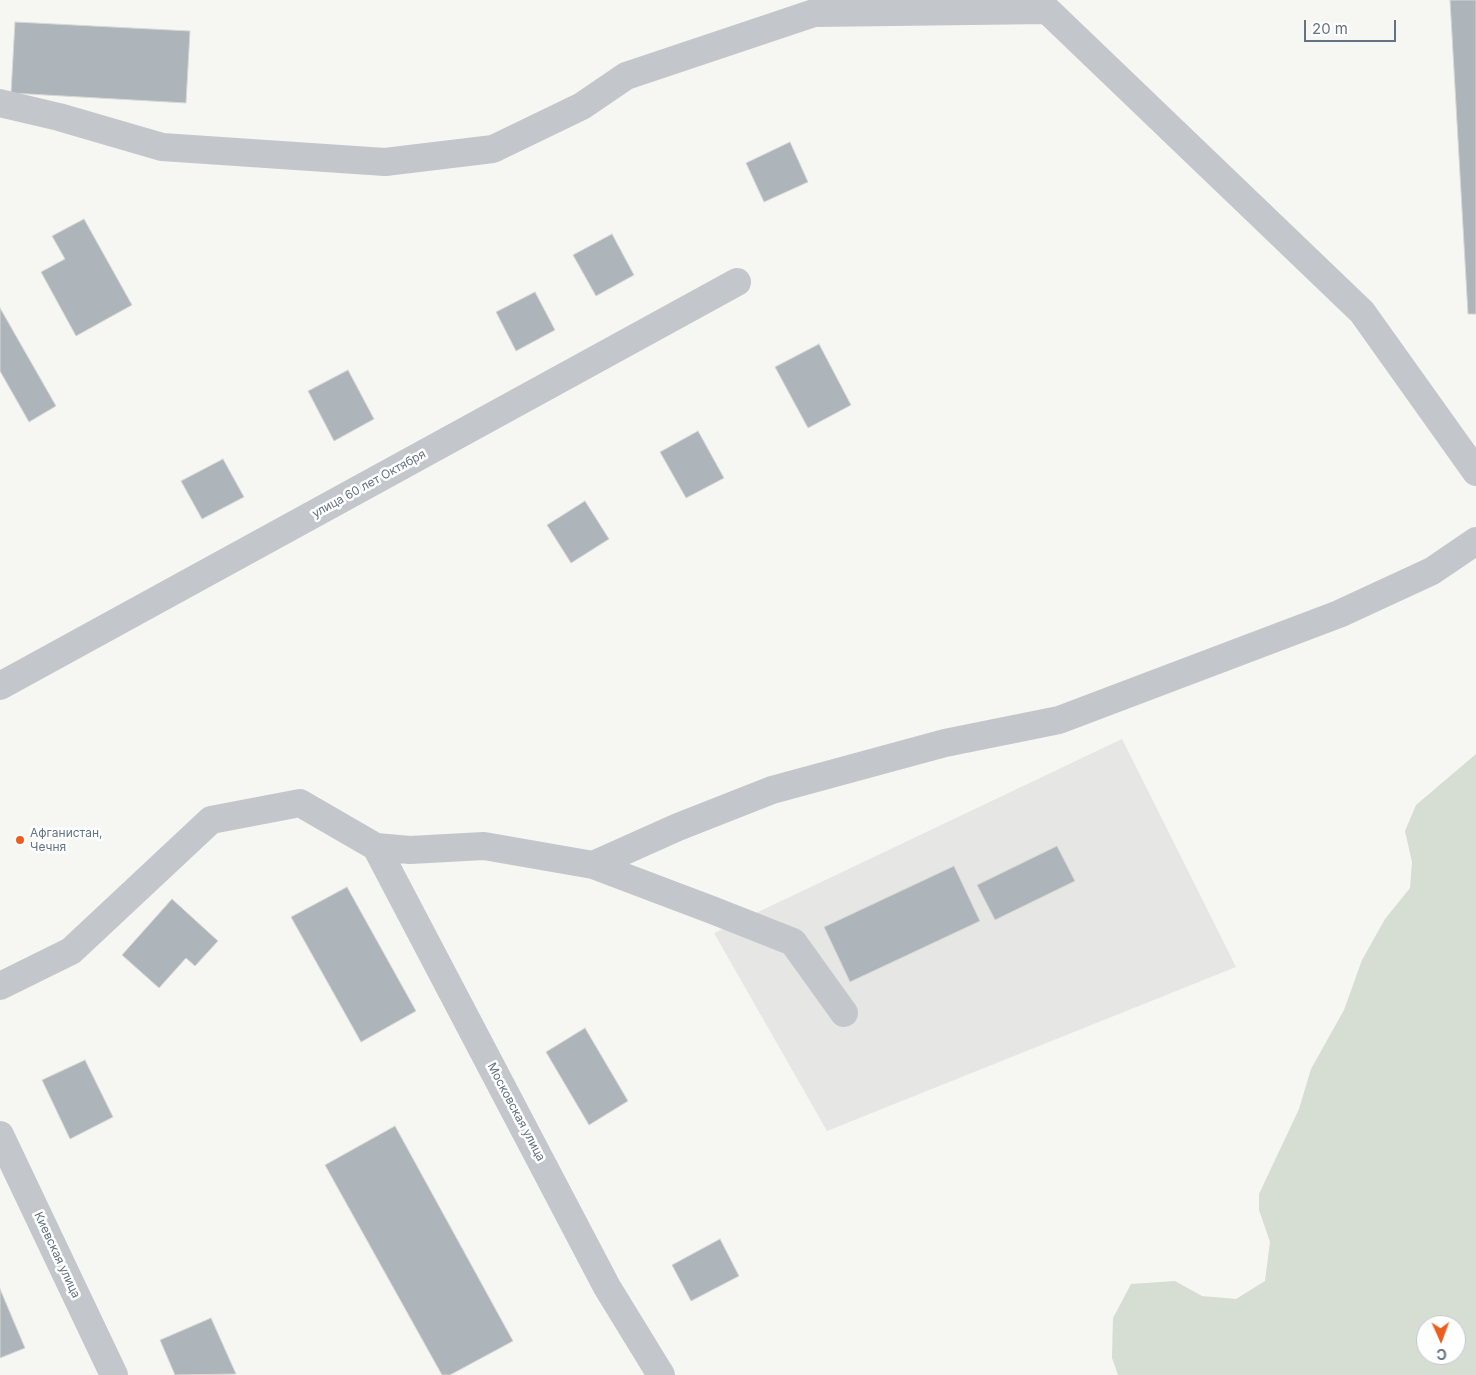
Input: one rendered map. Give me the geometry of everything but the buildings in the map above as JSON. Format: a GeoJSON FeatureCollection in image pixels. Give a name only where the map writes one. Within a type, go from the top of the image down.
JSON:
{"type":"FeatureCollection","features":[{"type":"Feature","properties":{"kind":"street"},"geometry":{"type":"LineString","coordinates":[[0,103],[59,117],[162,147],[385,162],[494,149],[582,106],[626,76],[814,13],[1047,10],[1362,312],[1476,472]]}},
{"type":"Feature","properties":{"kind":"street","name":"улица 60 лет Октября"},"geometry":{"type":"LineString","coordinates":[[0,686],[737,282]]}},
{"type":"Feature","properties":{"kind":"street"},"geometry":{"type":"LineString","coordinates":[[593,865],[678,827],[772,790],[945,743],[1059,720],[1339,614],[1432,571],[1476,541]]}},
{"type":"Feature","properties":{"kind":"street"},"geometry":{"type":"LineString","coordinates":[[0,986],[71,951],[211,820],[300,802],[376,847],[410,850],[484,846],[593,865],[793,942],[844,1013]]}},
{"type":"Feature","properties":{"kind":"street","name":"Московская улица"},"geometry":{"type":"LineString","coordinates":[[376,847],[607,1287],[661,1375]]}},
{"type":"Feature","properties":{"kind":"street","name":"Киевская улица"},"geometry":{"type":"LineString","coordinates":[[0,1135],[114,1375]]}},
{"type":"Feature","properties":{"kind":"shaded area"},"geometry":{"type":"Polygon","coordinates":[[[1122,739],[1236,967],[827,1131],[714,933],[1122,739]]]}},
{"type":"Feature","properties":{"kind":"shaded area"},"geometry":{"type":"Polygon","coordinates":[[[1476,754],[1476,1375],[1118,1375],[1112,1358],[1113,1318],[1131,1284],[1175,1281],[1202,1296],[1236,1299],[1265,1281],[1270,1242],[1259,1210],[1259,1194],[1299,1109],[1311,1069],[1344,1010],[1362,960],[1385,919],[1410,888],[1412,862],[1405,831],[1416,805],[1476,754]]]}},
{"type":"Feature","properties":{"kind":"place","name":"Афганистан, Чечня"},"geometry":{"type":"Point","coordinates":[20,840]}}]}
